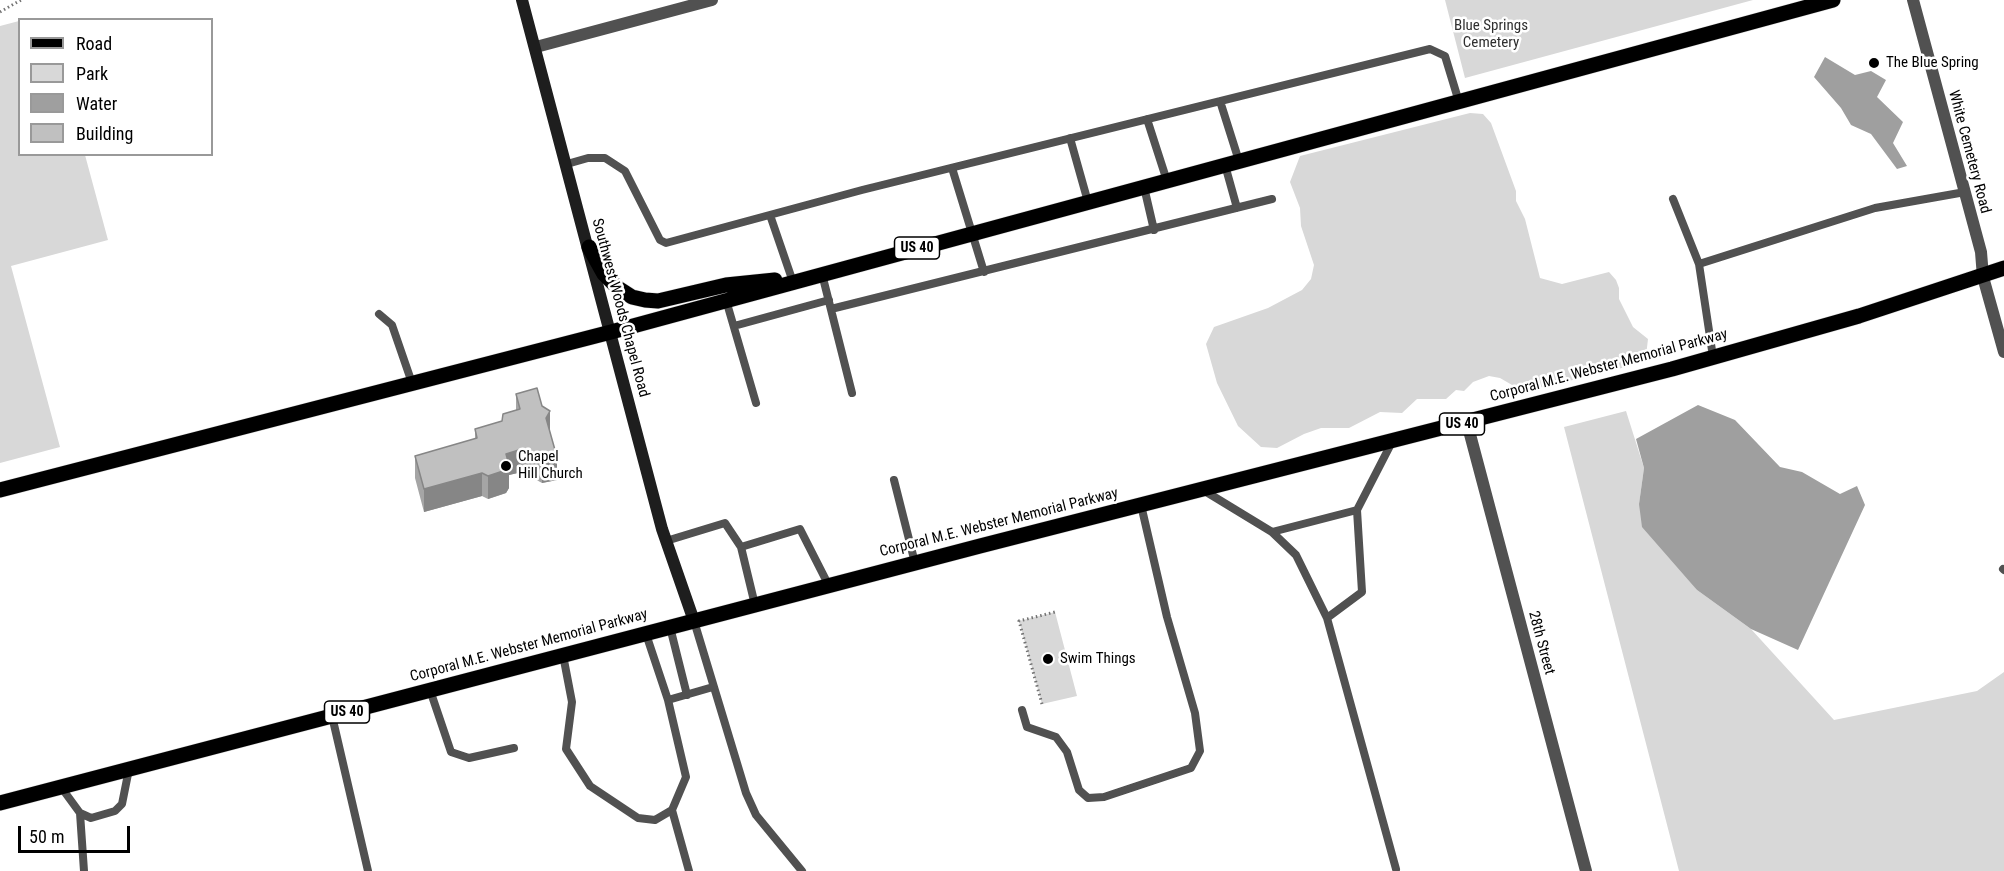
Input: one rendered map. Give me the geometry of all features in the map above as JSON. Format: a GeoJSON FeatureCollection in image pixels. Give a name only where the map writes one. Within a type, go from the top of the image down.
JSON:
{"type":"FeatureCollection","features":[{"type":"Feature","properties":{"kind":"main road","name":"Southwest Woods Chapel Road"},"geometry":{"type":"LineString","coordinates":[[522,0],[666,541],[694,621]]}},
{"type":"Feature","properties":{"kind":"main road","name":"US 40"},"geometry":{"type":"LineString","coordinates":[[0,490],[611,332],[1833,0]]}},
{"type":"Feature","properties":{"kind":"main road"},"geometry":{"type":"LineString","coordinates":[[589,247],[604,274],[618,288],[632,297],[645,300],[658,301],[726,285],[765,280],[793,282]]}},
{"type":"Feature","properties":{"kind":"main road","name":"Corporal M.E. Webster Memorial Parkway"},"geometry":{"type":"LineString","coordinates":[[0,803],[915,563],[1467,423],[1713,357],[1983,277],[2004,268]]}},
{"type":"Feature","properties":{"kind":"street"},"geometry":{"type":"LineString","coordinates":[[536,47],[712,0]]}},
{"type":"Feature","properties":{"kind":"street","name":"White Cemetery Road"},"geometry":{"type":"LineString","coordinates":[[1913,0],[1981,252],[1983,277],[2004,352]]}},
{"type":"Feature","properties":{"kind":"street","name":"28th Street"},"geometry":{"type":"LineString","coordinates":[[1467,423],[1586,871]]}},
{"type":"Feature","properties":{"kind":"lane"},"geometry":{"type":"LineString","coordinates":[[567,164],[588,158],[605,158],[625,171],[660,240],[666,243],[1070,138],[1430,49],[1445,56],[1459,102]]}},
{"type":"Feature","properties":{"kind":"lane"},"geometry":{"type":"LineString","coordinates":[[1220,101],[1232,163],[1237,208]]}},
{"type":"Feature","properties":{"kind":"lane"},"geometry":{"type":"LineString","coordinates":[[1147,119],[1167,181]]}},
{"type":"Feature","properties":{"kind":"lane"},"geometry":{"type":"LineString","coordinates":[[1070,138],[1088,202]]}},
{"type":"Feature","properties":{"kind":"lane"},"geometry":{"type":"LineString","coordinates":[[952,168],[984,272]]}},
{"type":"Feature","properties":{"kind":"lane"},"geometry":{"type":"LineString","coordinates":[[1144,187],[1154,230]]}},
{"type":"Feature","properties":{"kind":"lane"},"geometry":{"type":"LineString","coordinates":[[1699,264],[1875,208],[1965,192]]}},
{"type":"Feature","properties":{"kind":"lane"},"geometry":{"type":"LineString","coordinates":[[1673,199],[1699,264],[1713,357]]}},
{"type":"Feature","properties":{"kind":"lane"},"geometry":{"type":"LineString","coordinates":[[734,326],[984,272],[1272,200]]}},
{"type":"Feature","properties":{"kind":"lane"},"geometry":{"type":"LineString","coordinates":[[770,215],[793,282]]}},
{"type":"Feature","properties":{"kind":"lane"},"geometry":{"type":"LineString","coordinates":[[822,274],[852,393]]}},
{"type":"Feature","properties":{"kind":"lane"},"geometry":{"type":"LineString","coordinates":[[726,300],[756,402]]}},
{"type":"Feature","properties":{"kind":"lane"},"geometry":{"type":"LineString","coordinates":[[379,314],[392,325],[412,383]]}},
{"type":"Feature","properties":{"kind":"lane"},"geometry":{"type":"LineString","coordinates":[[1327,618],[1362,592],[1357,510],[1392,442]]}},
{"type":"Feature","properties":{"kind":"lane"},"geometry":{"type":"LineString","coordinates":[[894,480],[915,563]]}},
{"type":"Feature","properties":{"kind":"lane"},"geometry":{"type":"LineString","coordinates":[[1203,490],[1272,532],[1296,555],[1327,618],[1396,869]]}},
{"type":"Feature","properties":{"kind":"lane"},"geometry":{"type":"LineString","coordinates":[[1022,710],[1027,727],[1056,737],[1067,752],[1078,790],[1088,798],[1104,797],[1191,768],[1200,751],[1195,713],[1167,617],[1141,505]]}},
{"type":"Feature","properties":{"kind":"lane"},"geometry":{"type":"LineString","coordinates":[[1272,532],[1357,510]]}},
{"type":"Feature","properties":{"kind":"lane"},"geometry":{"type":"LineString","coordinates":[[666,541],[725,523],[741,547],[755,605]]}},
{"type":"Feature","properties":{"kind":"lane"},"geometry":{"type":"LineString","coordinates":[[741,547],[800,529],[829,586]]}},
{"type":"Feature","properties":{"kind":"lane"},"geometry":{"type":"LineString","coordinates":[[694,621],[746,793],[756,815],[802,871]]}},
{"type":"Feature","properties":{"kind":"lane"},"geometry":{"type":"LineString","coordinates":[[670,627],[687,695]]}},
{"type":"Feature","properties":{"kind":"lane"},"geometry":{"type":"LineString","coordinates":[[563,655],[572,702],[566,749],[590,786],[638,818],[655,820],[672,810],[686,777],[668,700],[646,633]]}},
{"type":"Feature","properties":{"kind":"lane"},"geometry":{"type":"LineString","coordinates":[[668,700],[713,687]]}},
{"type":"Feature","properties":{"kind":"lane"},"geometry":{"type":"LineString","coordinates":[[430,690],[451,752],[469,758],[514,748]]}},
{"type":"Feature","properties":{"kind":"lane"},"geometry":{"type":"LineString","coordinates":[[332,716],[368,871]]}},
{"type":"Feature","properties":{"kind":"lane"},"geometry":{"type":"LineString","coordinates":[[61,787],[80,813],[91,818],[115,811],[122,804],[129,769]]}},
{"type":"Feature","properties":{"kind":"lane"},"geometry":{"type":"LineString","coordinates":[[672,810],[689,871]]}},
{"type":"Feature","properties":{"kind":"lane"},"geometry":{"type":"LineString","coordinates":[[80,813],[84,871]]}},
{"type":"Feature","properties":{"kind":"path"},"geometry":{"type":"LineString","coordinates":[[0,12],[21,0]]}},
{"type":"Feature","properties":{"kind":"path"},"geometry":{"type":"LineString","coordinates":[[1042,704],[1019,621],[1054,612]]}},
{"type":"Feature","properties":{"kind":"green space","name":"Blue Springs Cemetery"},"geometry":{"type":"Polygon","coordinates":[[[1445,0],[1753,0],[1465,78],[1445,0]]]}},
{"type":"Feature","properties":{"kind":"green space"},"geometry":{"type":"Polygon","coordinates":[[[18,21],[18,156],[85,156],[108,240],[11,266],[60,447],[0,463],[0,26],[18,21]]]}},
{"type":"Feature","properties":{"kind":"green space"},"geometry":{"type":"Polygon","coordinates":[[[1470,113],[1483,114],[1491,123],[1516,191],[1516,201],[1525,219],[1540,278],[1562,284],[1609,272],[1616,280],[1619,299],[1633,327],[1648,339],[1646,356],[1642,362],[1630,366],[1544,387],[1519,389],[1500,378],[1489,376],[1473,382],[1464,391],[1456,390],[1446,399],[1417,399],[1402,413],[1380,412],[1349,428],[1321,428],[1277,448],[1261,447],[1238,426],[1217,383],[1206,344],[1214,327],[1268,308],[1302,290],[1311,279],[1314,265],[1301,226],[1300,208],[1290,182],[1300,156],[1470,113]]]}},
{"type":"Feature","properties":{"kind":"green space"},"geometry":{"type":"Polygon","coordinates":[[[1626,411],[1644,468],[1639,504],[1697,590],[1751,629],[1834,720],[1977,691],[2004,672],[2004,871],[1679,871],[1564,427],[1626,411]]]}},
{"type":"Feature","properties":{"kind":"green space","name":"Swim Things"},"geometry":{"type":"Polygon","coordinates":[[[1055,612],[1077,696],[1042,704],[1019,621],[1055,612]]]}},
{"type":"Feature","properties":{"kind":"water","name":"The Blue Spring"},"geometry":{"type":"Polygon","coordinates":[[[1825,57],[1855,75],[1871,71],[1886,80],[1877,97],[1903,122],[1893,143],[1907,166],[1897,169],[1871,134],[1851,125],[1841,108],[1814,77],[1825,57]]]}},
{"type":"Feature","properties":{"kind":"water"},"geometry":{"type":"Polygon","coordinates":[[[1698,405],[1735,420],[1780,467],[1802,472],[1840,494],[1857,486],[1865,505],[1798,650],[1751,629],[1697,590],[1642,527],[1639,504],[1644,468],[1636,439],[1698,405]]]}},
{"type":"Feature","properties":{"kind":"building"},"geometry":{"type":"Polygon","coordinates":[[[537,388],[542,406],[550,411],[546,418],[557,457],[542,460],[522,449],[506,454],[509,465],[506,470],[488,476],[482,473],[424,489],[415,456],[477,438],[475,429],[502,421],[503,414],[520,409],[516,394],[537,388]]]}},
{"type":"Feature","properties":{"kind":"place","name":"The Blue Spring"},"geometry":{"type":"Point","coordinates":[1874,63]}},
{"type":"Feature","properties":{"kind":"place","name":"Chapel Hill Church"},"geometry":{"type":"Point","coordinates":[506,466]}},
{"type":"Feature","properties":{"kind":"place","name":"Swim Things"},"geometry":{"type":"Point","coordinates":[1048,659]}}]}
